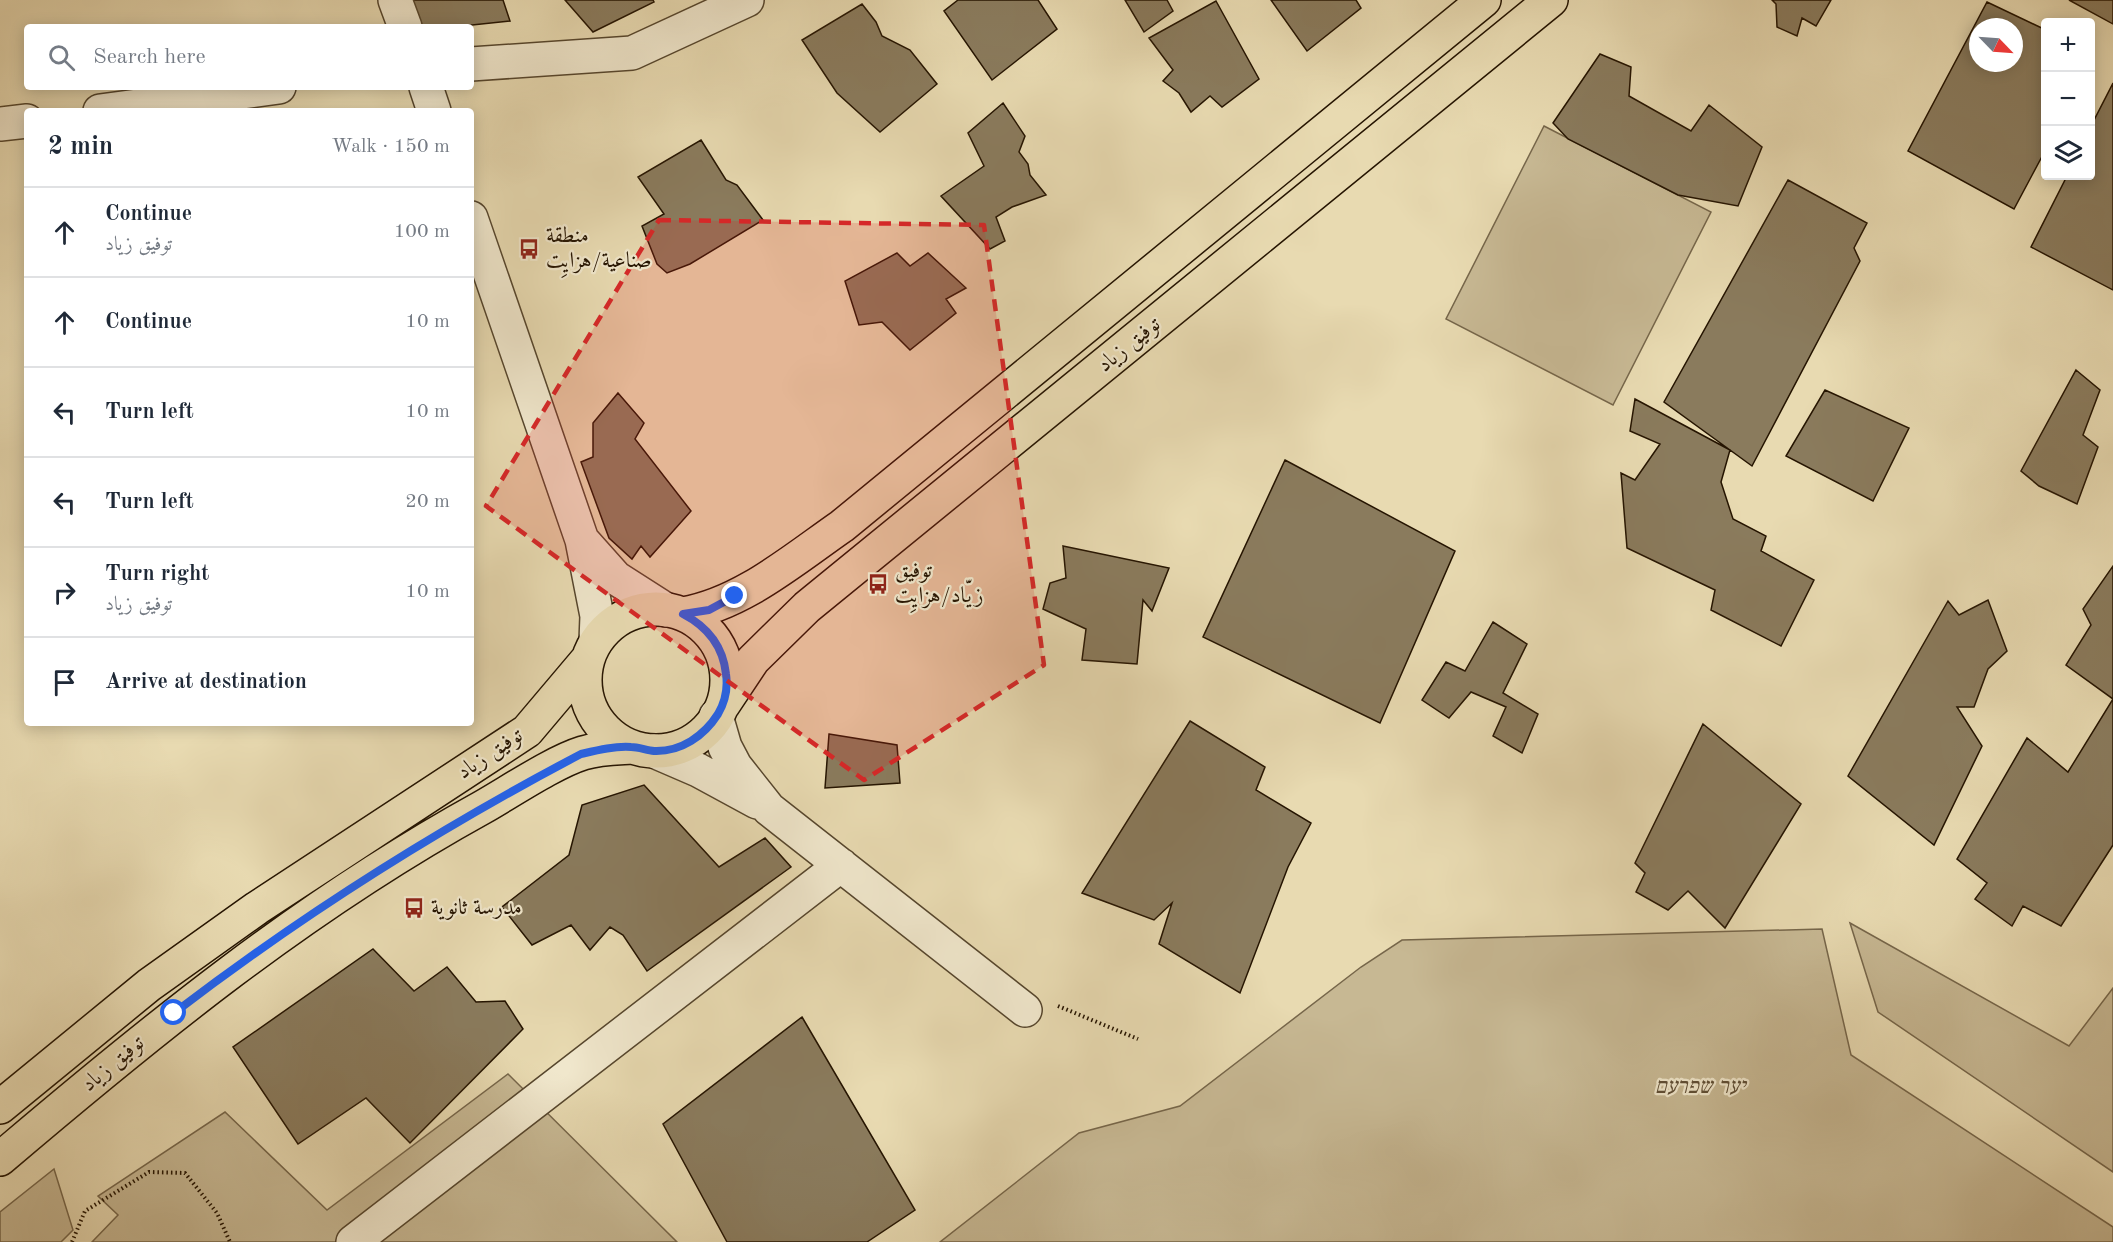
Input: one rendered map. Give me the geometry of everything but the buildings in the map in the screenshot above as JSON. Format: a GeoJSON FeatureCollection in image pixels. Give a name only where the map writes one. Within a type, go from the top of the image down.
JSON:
{"type":"FeatureCollection","features":[{"type":"Feature","properties":{"kind":"main road","name":"توفيق زياد"},"geometry":{"type":"LineString","coordinates":[[675,612],[709,610],[735,596],[842,526],[1484,0]]}},
{"type":"Feature","properties":{"kind":"main road","name":"توفيق زياد"},"geometry":{"type":"LineString","coordinates":[[719,711],[753,660],[807,607],[1551,0]]}},
{"type":"Feature","properties":{"kind":"main road"},"geometry":{"type":"LineString","coordinates":[[655,608],[675,612],[699,623],[715,640],[725,662],[727,684],[719,711],[712,724],[696,739],[675,748],[643,749],[613,737],[598,721],[588,702],[585,681],[592,651],[611,625],[631,613],[655,608]]}},
{"type":"Feature","properties":{"kind":"main road","name":"توفيق زياد"},"geometry":{"type":"LineString","coordinates":[[0,1107],[149,985],[257,908],[527,731],[592,651]]}},
{"type":"Feature","properties":{"kind":"main road","name":"توفيق زياد"},"geometry":{"type":"LineString","coordinates":[[0,1159],[174,1013],[289,928],[445,827],[581,754],[605,748],[643,749]]}},
{"type":"Feature","properties":{"kind":"street"},"geometry":{"type":"LineString","coordinates":[[395,0],[404,24]]}},
{"type":"Feature","properties":{"kind":"street"},"geometry":{"type":"LineString","coordinates":[[474,64],[632,53],[747,0]]}},
{"type":"Feature","properties":{"kind":"street"},"geometry":{"type":"LineString","coordinates":[[122,108],[257,90]]}},
{"type":"Feature","properties":{"kind":"street"},"geometry":{"type":"LineString","coordinates":[[427,90],[433,108]]}},
{"type":"Feature","properties":{"kind":"street"},"geometry":{"type":"LineString","coordinates":[[0,124],[24,121]]}},
{"type":"Feature","properties":{"kind":"street"},"geometry":{"type":"LineString","coordinates":[[474,227],[582,540],[597,616],[592,651]]}},
{"type":"Feature","properties":{"kind":"street"},"geometry":{"type":"LineString","coordinates":[[582,540],[616,578],[675,612]]}},
{"type":"Feature","properties":{"kind":"street"},"geometry":{"type":"LineString","coordinates":[[719,711],[725,747],[735,766],[770,809]]}},
{"type":"Feature","properties":{"kind":"street"},"geometry":{"type":"LineString","coordinates":[[643,749],[698,770],[770,809],[1025,1010]]}},
{"type":"Feature","properties":{"kind":"street"},"geometry":{"type":"LineString","coordinates":[[353,1242],[841,866]]}},
{"type":"Feature","properties":{"kind":"path"},"geometry":{"type":"LineString","coordinates":[[1025,1010],[1047,1001],[1138,1039]]}},
{"type":"Feature","properties":{"kind":"path"},"geometry":{"type":"LineString","coordinates":[[72,1242],[85,1211],[149,1172],[186,1173],[217,1213],[230,1242]]}},
{"type":"Feature","properties":{"kind":"highlighted area"},"geometry":{"type":"Polygon","coordinates":[[[659,220],[984,225],[1044,665],[864,780],[486,506],[659,220]]]}},
{"type":"Feature","properties":{"kind":"green space"},"geometry":{"type":"Polygon","coordinates":[[[1544,126],[1711,212],[1613,405],[1446,319],[1544,126]]]}},
{"type":"Feature","properties":{"kind":"green space"},"geometry":{"type":"Polygon","coordinates":[[[1850,923],[2069,1046],[2113,988],[2113,1172],[1878,1012],[1850,923]]]}},
{"type":"Feature","properties":{"kind":"green space","name":"יער שפרעם"},"geometry":{"type":"Polygon","coordinates":[[[1822,929],[1851,1055],[2113,1227],[2113,1242],[940,1242],[1079,1133],[1180,1106],[1361,967],[1402,940],[1822,929]]]}},
{"type":"Feature","properties":{"kind":"green space"},"geometry":{"type":"Polygon","coordinates":[[[508,1074],[677,1242],[92,1242],[118,1215],[98,1196],[225,1112],[327,1210],[508,1074]]]}},
{"type":"Feature","properties":{"kind":"green space"},"geometry":{"type":"Polygon","coordinates":[[[54,1169],[73,1230],[61,1242],[0,1242],[0,1212],[54,1169]]]}},
{"type":"Feature","properties":{"kind":"place","name":"منطقة صناعية/هزايِت"},"geometry":{"type":"Point","coordinates":[529,249]}},
{"type":"Feature","properties":{"kind":"place","name":"توفيق زيّاد/هزايِت"},"geometry":{"type":"Point","coordinates":[878,584]}},
{"type":"Feature","properties":{"kind":"place","name":"مدرسة ثانوية"},"geometry":{"type":"Point","coordinates":[414,908]}},
{"type":"Feature","properties":{"kind":"route"},"geometry":{"type":"LineString","coordinates":[[174,1013],[289,928],[445,827],[535,778],[581,754],[605,748],[632,747],[654,751],[675,748],[696,739],[712,724],[723,705],[727,684],[725,662],[715,640],[699,623],[683,614],[709,610],[735,596]]}}]}
